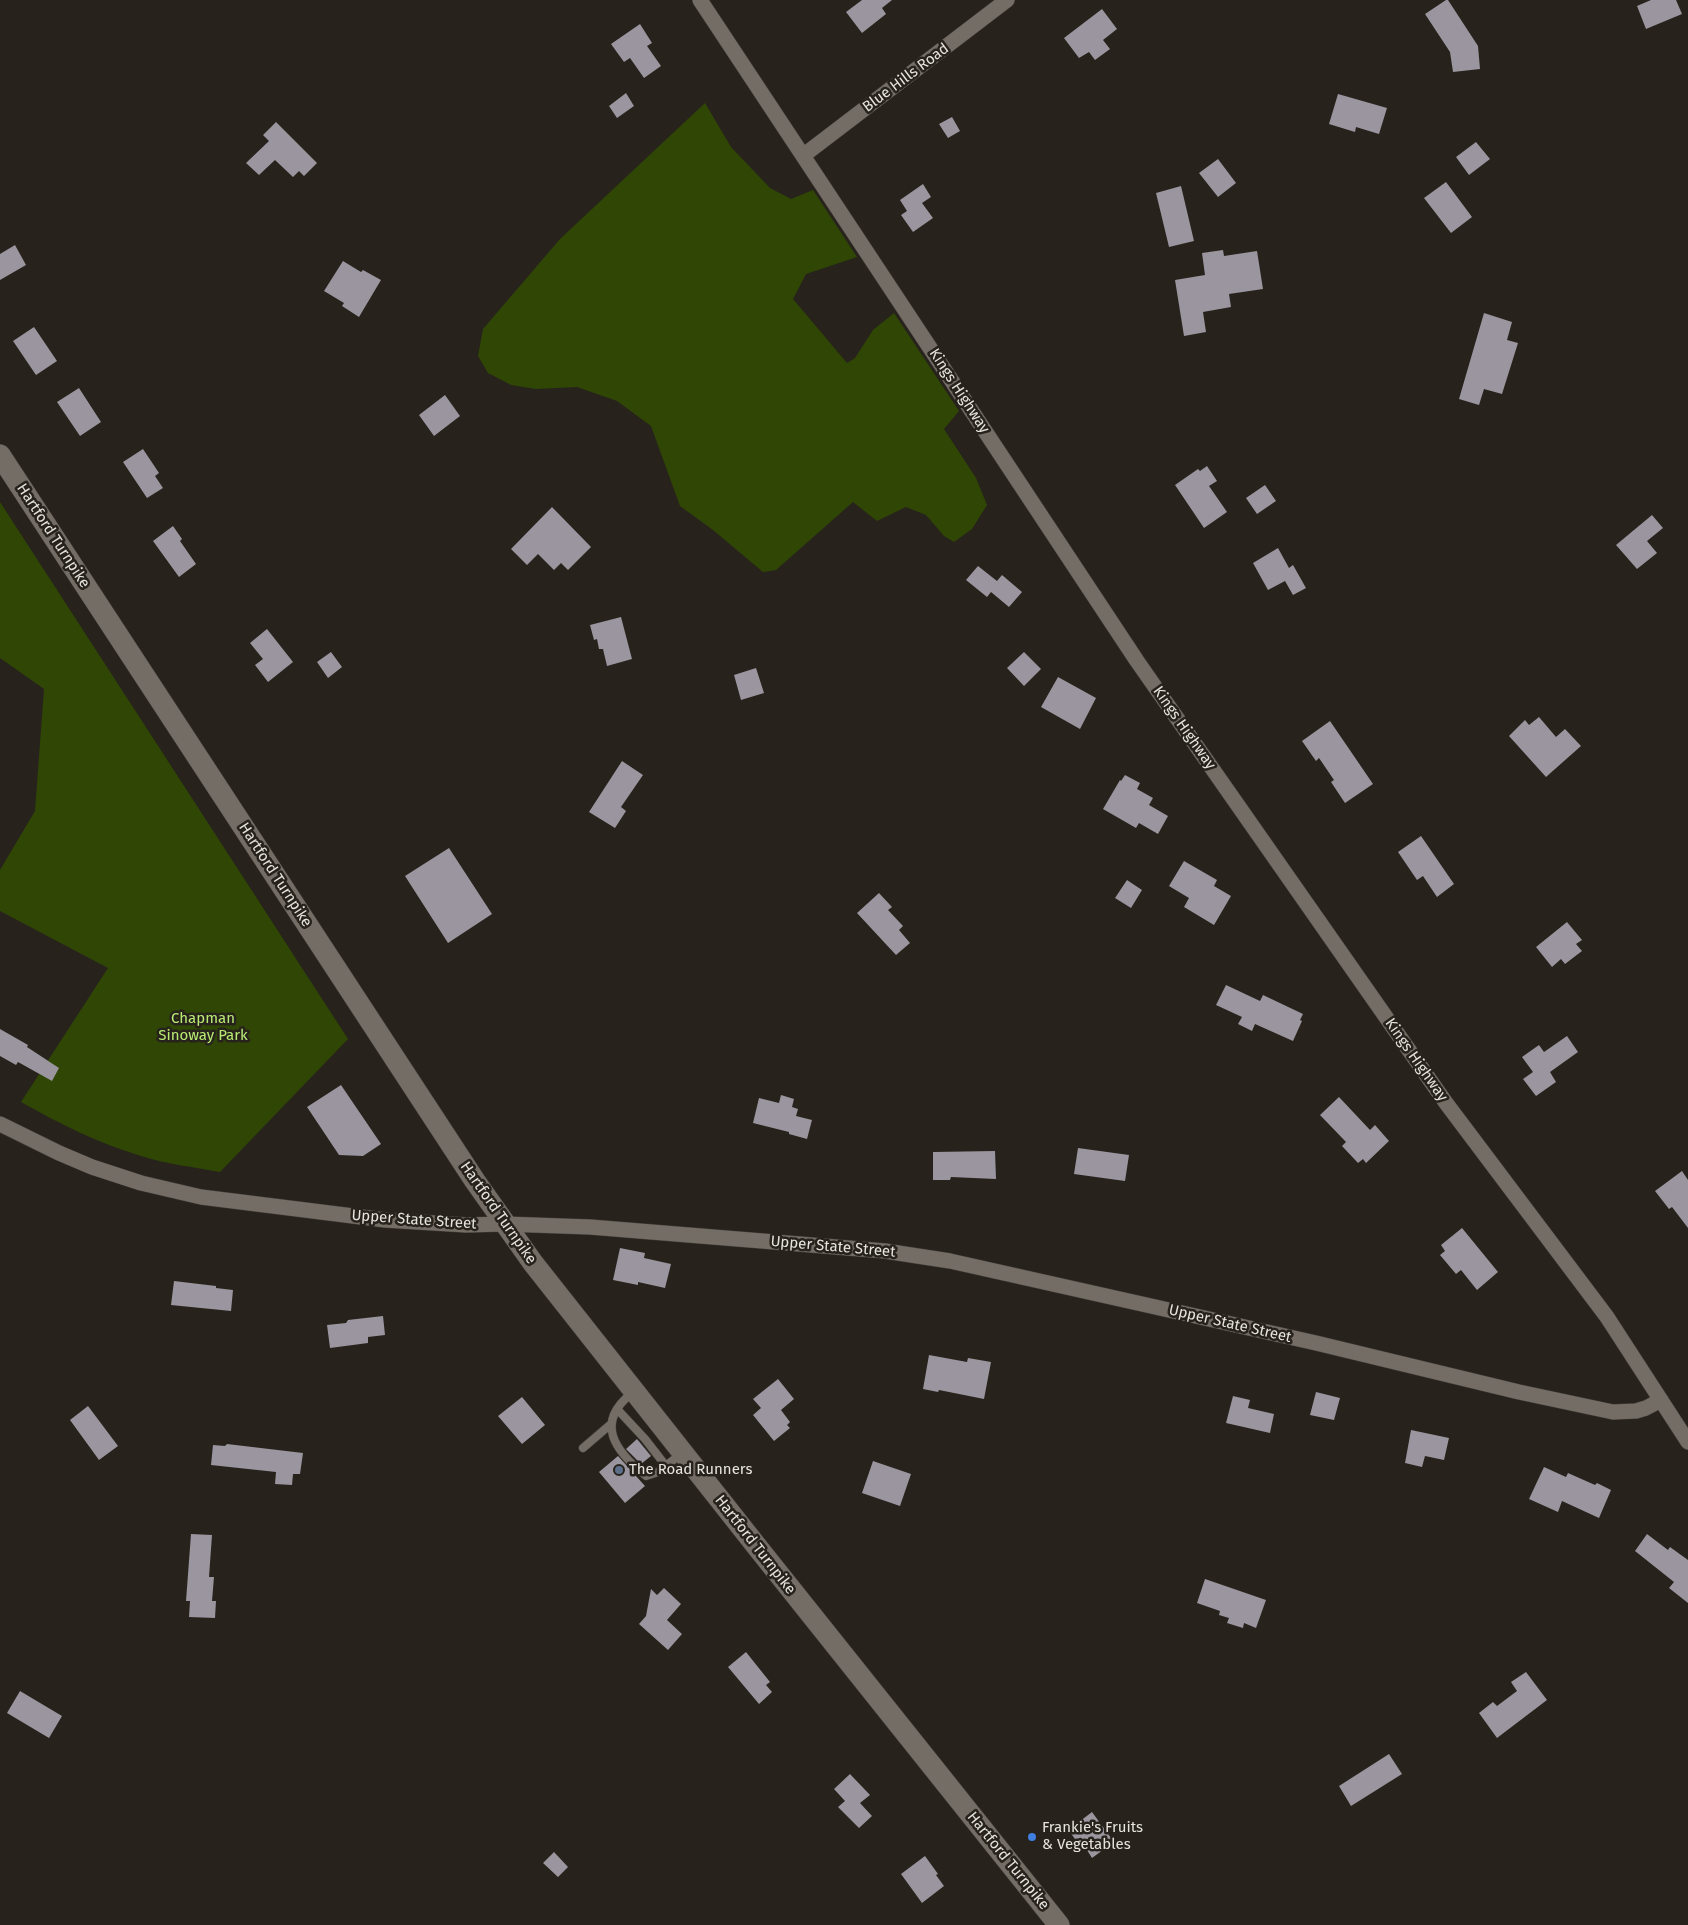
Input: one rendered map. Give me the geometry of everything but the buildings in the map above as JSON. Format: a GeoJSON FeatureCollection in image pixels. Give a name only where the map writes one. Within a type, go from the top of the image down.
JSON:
{"type":"FeatureCollection","features":[{"type":"Feature","properties":{"kind":"main road","name":"Hartford Turnpike"},"geometry":{"type":"LineString","coordinates":[[0,455],[504,1224],[683,1453],[1059,1925]]}},
{"type":"Feature","properties":{"kind":"street","name":"Kings Highway"},"geometry":{"type":"LineString","coordinates":[[700,0],[1137,661],[1446,1104],[1607,1317],[1688,1442]]}},
{"type":"Feature","properties":{"kind":"street","name":"Blue Hills Road"},"geometry":{"type":"LineString","coordinates":[[804,155],[1007,0]]}},
{"type":"Feature","properties":{"kind":"street","name":"Upper State Street"},"geometry":{"type":"LineString","coordinates":[[0,1124],[51,1150],[92,1167],[141,1183],[201,1197],[385,1220],[466,1225],[504,1224],[590,1227],[884,1251],[960,1263],[1613,1412],[1636,1411],[1661,1400]]}},
{"type":"Feature","properties":{"kind":"lane"},"geometry":{"type":"LineString","coordinates":[[583,1448],[610,1424],[622,1400],[634,1391]]}},
{"type":"Feature","properties":{"kind":"lane"},"geometry":{"type":"LineString","coordinates":[[616,1409],[649,1444],[666,1466]]}},
{"type":"Feature","properties":{"kind":"lane"},"geometry":{"type":"LineString","coordinates":[[610,1424],[612,1434],[619,1449],[646,1476],[658,1472],[683,1453]]}},
{"type":"Feature","properties":{"kind":"green space"},"geometry":{"type":"Polygon","coordinates":[[[705,103],[731,147],[770,188],[791,199],[813,190],[857,257],[806,274],[793,299],[847,363],[855,358],[873,330],[894,313],[959,411],[944,429],[976,478],[987,505],[972,529],[954,542],[944,536],[926,515],[906,507],[877,521],[853,502],[776,570],[763,572],[713,530],[680,506],[651,426],[617,401],[577,387],[536,389],[511,385],[488,373],[478,356],[483,329],[560,239],[705,103]]]}},
{"type":"Feature","properties":{"kind":"green space","name":"Chapman Sinoway Park"},"geometry":{"type":"Polygon","coordinates":[[[0,502],[348,1039],[220,1172],[160,1161],[125,1151],[50,1118],[21,1102],[108,968],[0,911],[0,870],[35,811],[44,689],[0,658],[0,502]]]}},
{"type":"Feature","properties":{"kind":"place","name":"The Road Runners"},"geometry":{"type":"Point","coordinates":[619,1470]}},
{"type":"Feature","properties":{"kind":"place","name":"Frankie's Fruits & Vegetables"},"geometry":{"type":"Point","coordinates":[1032,1837]}}]}
